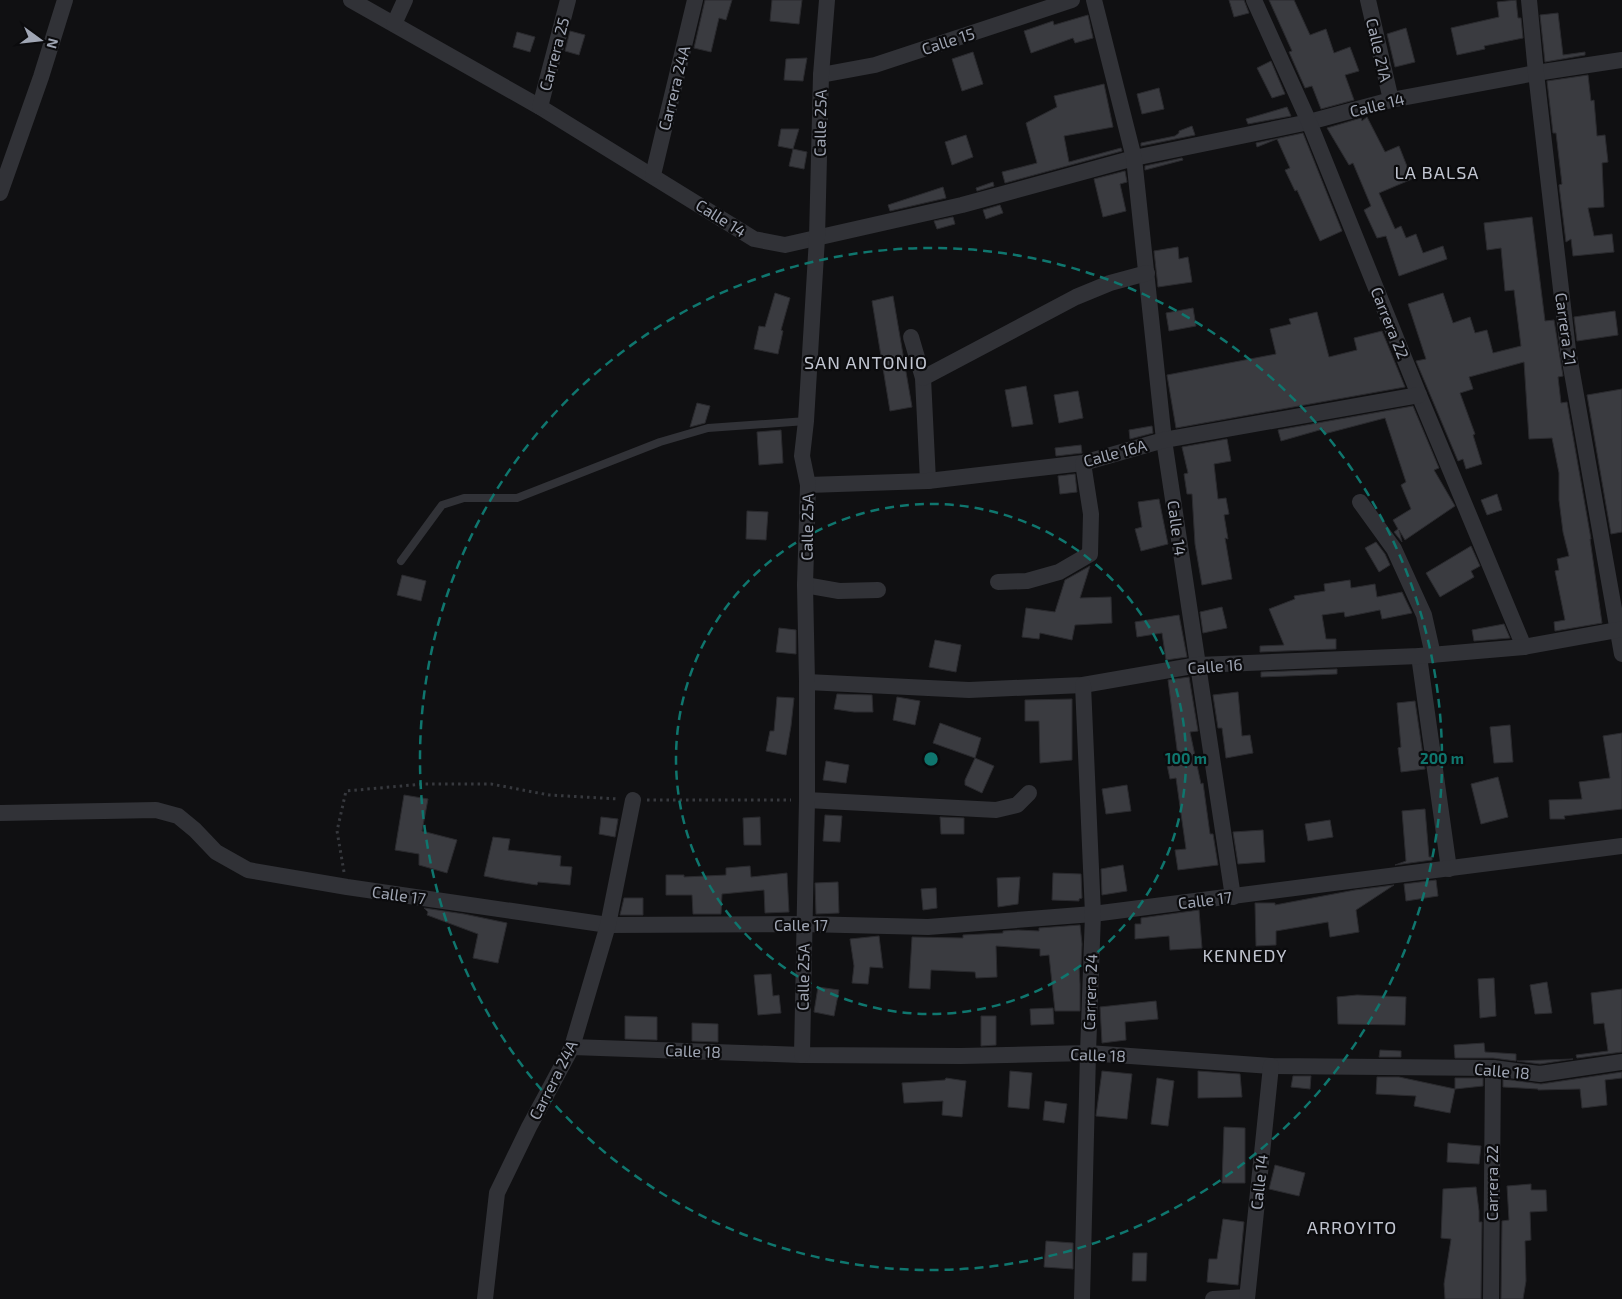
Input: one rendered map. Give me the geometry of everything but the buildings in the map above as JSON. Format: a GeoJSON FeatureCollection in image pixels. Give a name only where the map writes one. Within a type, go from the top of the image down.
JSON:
{"type":"FeatureCollection","features":[{"type":"Feature","properties":{"kind":"street"},"geometry":{"type":"LineString","coordinates":[[0,194],[65,0]]}},
{"type":"Feature","properties":{"kind":"street","name":"Calle 14"},"geometry":{"type":"LineString","coordinates":[[351,0],[540,107],[754,239],[785,244],[962,205],[1134,158],[1309,122],[1391,100],[1536,73],[1622,60]]}},
{"type":"Feature","properties":{"kind":"street"},"geometry":{"type":"LineString","coordinates":[[394,24],[406,0]]}},
{"type":"Feature","properties":{"kind":"street","name":"Carrera 25"},"geometry":{"type":"LineString","coordinates":[[540,107],[568,0]]}},
{"type":"Feature","properties":{"kind":"street","name":"Carrera 24A"},"geometry":{"type":"LineString","coordinates":[[653,176],[695,0]]}},
{"type":"Feature","properties":{"kind":"street","name":"Calle 25A"},"geometry":{"type":"LineString","coordinates":[[802,1055],[807,800],[808,682],[805,586],[808,485],[802,456],[806,421],[817,238],[821,76],[827,0]]}},
{"type":"Feature","properties":{"kind":"street","name":"Calle 15"},"geometry":{"type":"LineString","coordinates":[[821,76],[875,65],[1072,0]]}},
{"type":"Feature","properties":{"kind":"street","name":"Calle 14"},"geometry":{"type":"LineString","coordinates":[[1094,0],[1134,158],[1164,440],[1233,897]]}},
{"type":"Feature","properties":{"kind":"street","name":"Carrera 22"},"geometry":{"type":"LineString","coordinates":[[1254,0],[1309,122],[1419,395],[1524,646]]}},
{"type":"Feature","properties":{"kind":"street","name":"Calle 21A"},"geometry":{"type":"LineString","coordinates":[[1368,0],[1391,100]]}},
{"type":"Feature","properties":{"kind":"street","name":"Carrera 21"},"geometry":{"type":"LineString","coordinates":[[1529,0],[1568,350],[1620,630],[1622,654]]}},
{"type":"Feature","properties":{"kind":"street"},"geometry":{"type":"LineString","coordinates":[[924,378],[1076,297],[1147,273]]}},
{"type":"Feature","properties":{"kind":"street"},"geometry":{"type":"LineString","coordinates":[[911,337],[924,378],[928,481]]}},
{"type":"Feature","properties":{"kind":"street","name":"Calle 16A"},"geometry":{"type":"LineString","coordinates":[[808,485],[928,481],[1083,462],[1164,440],[1419,395]]}},
{"type":"Feature","properties":{"kind":"street"},"geometry":{"type":"LineString","coordinates":[[998,582],[1027,581],[1059,572],[1090,554],[1092,514],[1083,462]]}},
{"type":"Feature","properties":{"kind":"street"},"geometry":{"type":"LineString","coordinates":[[1360,502],[1394,549],[1424,616],[1426,655],[1449,869]]}},
{"type":"Feature","properties":{"kind":"street"},"geometry":{"type":"LineString","coordinates":[[805,586],[838,592],[878,590]]}},
{"type":"Feature","properties":{"kind":"street","name":"Calle 16"},"geometry":{"type":"LineString","coordinates":[[808,682],[969,690],[1082,685],[1198,665],[1426,655],[1524,646],[1620,630]]}},
{"type":"Feature","properties":{"kind":"street","name":"Carrera 24"},"geometry":{"type":"LineString","coordinates":[[1082,685],[1093,914],[1082,1299]]}},
{"type":"Feature","properties":{"kind":"street"},"geometry":{"type":"LineString","coordinates":[[807,800],[996,810],[1017,805],[1029,793]]}},
{"type":"Feature","properties":{"kind":"street","name":"Carrera 24A"},"geometry":{"type":"LineString","coordinates":[[485,1299],[497,1193],[529,1127],[572,1047],[608,925],[633,800]]}},
{"type":"Feature","properties":{"kind":"street","name":"Calle 17"},"geometry":{"type":"LineString","coordinates":[[0,812],[156,810],[178,816],[195,830],[216,852],[248,870],[347,887],[608,925],[804,924],[928,927],[1093,914],[1622,846]]}},
{"type":"Feature","properties":{"kind":"street","name":"Calle 18"},"geometry":{"type":"LineString","coordinates":[[572,1047],[802,1055],[961,1056],[1088,1053],[1271,1066],[1493,1068],[1540,1074],[1622,1062]]}},
{"type":"Feature","properties":{"kind":"street","name":"Calle 14"},"geometry":{"type":"LineString","coordinates":[[1247,1298],[1271,1066]]}},
{"type":"Feature","properties":{"kind":"street","name":"Carrera 22"},"geometry":{"type":"LineString","coordinates":[[1491,1299],[1493,1068]]}},
{"type":"Feature","properties":{"kind":"street"},"geometry":{"type":"LineString","coordinates":[[1213,1299],[1247,1298]]}},
{"type":"Feature","properties":{"kind":"lane"},"geometry":{"type":"LineString","coordinates":[[401,561],[442,505],[464,498],[517,498],[660,442],[708,428],[806,421]]}},
{"type":"Feature","properties":{"kind":"path"},"geometry":{"type":"LineString","coordinates":[[347,887],[337,831],[346,791],[423,784],[491,784],[549,795],[633,800],[807,800]]}},
{"type":"Feature","properties":{"kind":"district","name":"LA BALSA"},"geometry":{"type":"Point","coordinates":[1437,173]}},
{"type":"Feature","properties":{"kind":"district","name":"SAN ANTONIO"},"geometry":{"type":"Point","coordinates":[866,363]}},
{"type":"Feature","properties":{"kind":"district","name":"KENNEDY"},"geometry":{"type":"Point","coordinates":[1245,956]}},
{"type":"Feature","properties":{"kind":"district","name":"ARROYITO"},"geometry":{"type":"Point","coordinates":[1352,1228]}}]}
